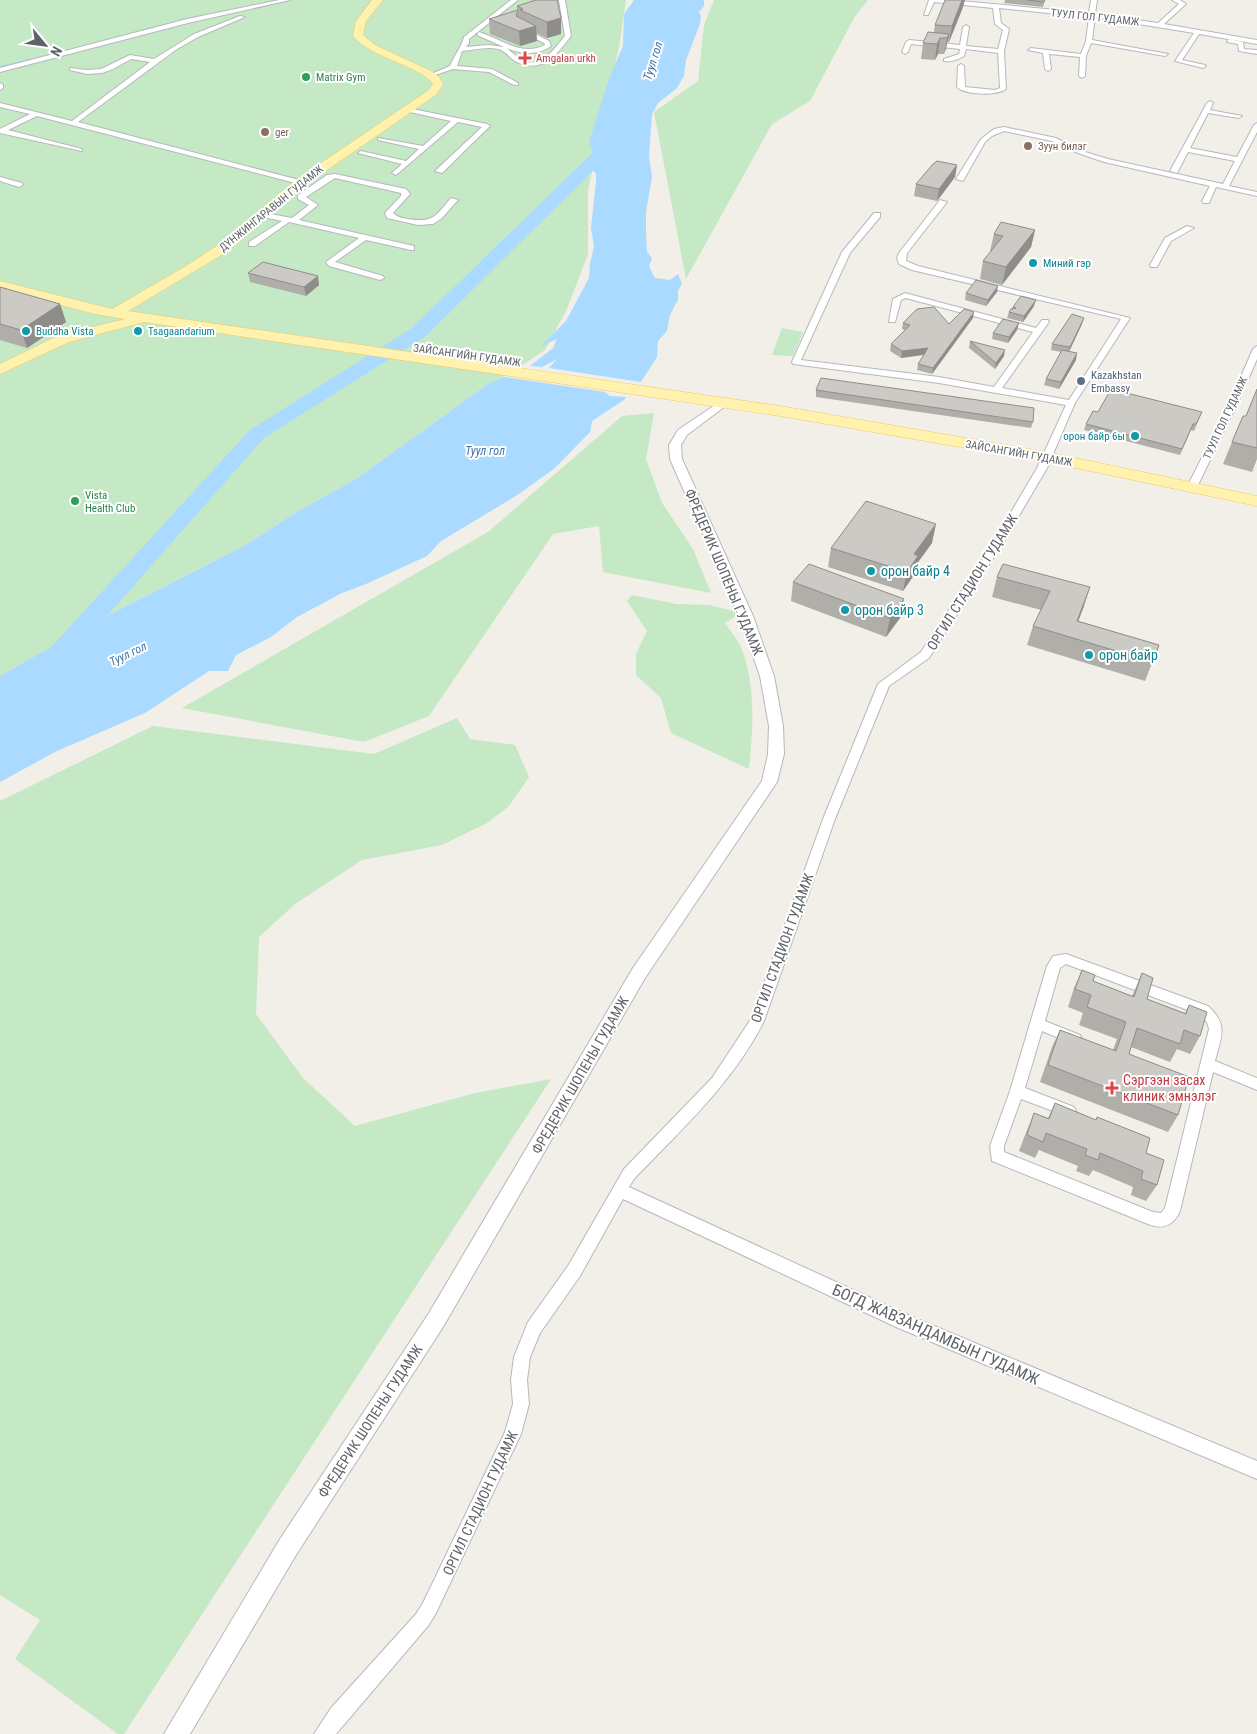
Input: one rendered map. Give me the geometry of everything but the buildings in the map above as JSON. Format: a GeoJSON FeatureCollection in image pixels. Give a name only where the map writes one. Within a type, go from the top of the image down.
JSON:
{"type":"FeatureCollection","features":[{"type":"Feature","properties":{"kind":"main road"},"geometry":{"type":"LineString","coordinates":[[378,0],[366,12],[359,27],[358,36],[371,47],[417,67],[431,76]]}},
{"type":"Feature","properties":{"kind":"main road","name":"ДҮНЖИНГАРАВЫН ГУДАМЖ"},"geometry":{"type":"LineString","coordinates":[[0,370],[116,312],[191,269],[223,248],[300,183],[436,88],[438,84],[431,76]]}},
{"type":"Feature","properties":{"kind":"main road","name":"ЗАЙСАНГИЙН ГУДАМЖ"},"geometry":{"type":"LineString","coordinates":[[0,284],[71,304],[244,333],[326,340],[680,391],[724,402],[1047,457],[1257,501]]}},
{"type":"Feature","properties":{"kind":"main road"},"geometry":{"type":"LineString","coordinates":[[62,339],[78,322],[78,315],[71,304]]}},
{"type":"Feature","properties":{"kind":"main road"},"geometry":{"type":"LineString","coordinates":[[62,339],[151,317]]}},
{"type":"Feature","properties":{"kind":"main road","name":"ЗАЙСАНГИЙН ГУДАМЖ"},"geometry":{"type":"LineString","coordinates":[[680,391],[716,391],[780,411]]}},
{"type":"Feature","properties":{"kind":"street"},"geometry":{"type":"LineString","coordinates":[[0,70],[187,21],[287,0]]}},
{"type":"Feature","properties":{"kind":"street"},"geometry":{"type":"LineString","coordinates":[[453,67],[460,50],[466,43],[466,38],[515,0]]}},
{"type":"Feature","properties":{"kind":"street"},"geometry":{"type":"LineString","coordinates":[[460,50],[492,47],[502,49],[517,60],[530,65],[543,64],[568,36],[562,0]]}},
{"type":"Feature","properties":{"kind":"street"},"geometry":{"type":"LineString","coordinates":[[926,14],[932,0]]}},
{"type":"Feature","properties":{"kind":"street","name":"ТУУЛ ГОЛ ГУДАМЖ"},"geometry":{"type":"LineString","coordinates":[[932,0],[977,2],[996,7],[1057,9],[1159,24],[1196,33],[1257,42]]}},
{"type":"Feature","properties":{"kind":"street"},"geometry":{"type":"LineString","coordinates":[[1082,76],[1083,56],[1089,41],[1094,0]]}},
{"type":"Feature","properties":{"kind":"street"},"geometry":{"type":"LineString","coordinates":[[1159,24],[1183,4],[1175,0]]}},
{"type":"Feature","properties":{"kind":"street"},"geometry":{"type":"LineString","coordinates":[[961,66],[960,87],[964,89],[999,91],[1003,89],[1002,51],[1006,29],[998,24],[996,7]]}},
{"type":"Feature","properties":{"kind":"street"},"geometry":{"type":"LineString","coordinates":[[73,123],[190,39],[217,25],[244,16],[248,9]]}},
{"type":"Feature","properties":{"kind":"street"},"geometry":{"type":"LineString","coordinates":[[946,60],[959,58],[962,55],[966,27]]}},
{"type":"Feature","properties":{"kind":"street"},"geometry":{"type":"LineString","coordinates":[[479,34],[526,52],[534,52],[548,46],[548,42],[520,29]]}},
{"type":"Feature","properties":{"kind":"street"},"geometry":{"type":"LineString","coordinates":[[1203,66],[1178,61],[1196,33],[1240,43],[1241,50],[1257,52]]}},
{"type":"Feature","properties":{"kind":"street"},"geometry":{"type":"LineString","coordinates":[[190,39],[201,40]]}},
{"type":"Feature","properties":{"kind":"street"},"geometry":{"type":"LineString","coordinates":[[1089,41],[1165,54]]}},
{"type":"Feature","properties":{"kind":"street"},"geometry":{"type":"LineString","coordinates":[[905,52],[909,42],[1002,51]]}},
{"type":"Feature","properties":{"kind":"street"},"geometry":{"type":"LineString","coordinates":[[1031,50],[1083,56]]}},
{"type":"Feature","properties":{"kind":"street"},"geometry":{"type":"LineString","coordinates":[[1046,52],[1048,70]]}},
{"type":"Feature","properties":{"kind":"street"},"geometry":{"type":"LineString","coordinates":[[1182,54],[1208,59]]}},
{"type":"Feature","properties":{"kind":"street"},"geometry":{"type":"LineString","coordinates":[[72,69],[87,72],[102,71],[130,57],[158,61]]}},
{"type":"Feature","properties":{"kind":"street"},"geometry":{"type":"LineString","coordinates":[[431,76],[453,67],[490,70],[516,84]]}},
{"type":"Feature","properties":{"kind":"street"},"geometry":{"type":"LineString","coordinates":[[1174,171],[1210,103]]}},
{"type":"Feature","properties":{"kind":"street"},"geometry":{"type":"LineString","coordinates":[[0,105],[300,183]]}},
{"type":"Feature","properties":{"kind":"street"},"geometry":{"type":"LineString","coordinates":[[407,110],[487,126],[439,171]]}},
{"type":"Feature","properties":{"kind":"street"},"geometry":{"type":"LineString","coordinates":[[1206,111],[1239,116]]}},
{"type":"Feature","properties":{"kind":"street"},"geometry":{"type":"LineString","coordinates":[[2,131],[36,114]]}},
{"type":"Feature","properties":{"kind":"street"},"geometry":{"type":"LineString","coordinates":[[396,173],[456,120]]}},
{"type":"Feature","properties":{"kind":"street"},"geometry":{"type":"LineString","coordinates":[[1225,187],[1257,125]]}},
{"type":"Feature","properties":{"kind":"street"},"geometry":{"type":"LineString","coordinates":[[960,179],[988,133],[1004,129],[1054,139],[1080,152],[1106,161],[1257,194]]}},
{"type":"Feature","properties":{"kind":"street"},"geometry":{"type":"LineString","coordinates":[[2,131],[80,150]]}},
{"type":"Feature","properties":{"kind":"street"},"geometry":{"type":"LineString","coordinates":[[380,139],[424,148]]}},
{"type":"Feature","properties":{"kind":"street"},"geometry":{"type":"LineString","coordinates":[[1185,150],[1239,160]]}},
{"type":"Feature","properties":{"kind":"street"},"geometry":{"type":"LineString","coordinates":[[361,153],[407,163]]}},
{"type":"Feature","properties":{"kind":"street"},"geometry":{"type":"LineString","coordinates":[[252,244],[314,205],[301,198],[330,177],[335,176],[403,190],[406,194],[389,213],[390,216],[422,224],[430,224],[435,221],[454,200]]}},
{"type":"Feature","properties":{"kind":"street"},"geometry":{"type":"LineString","coordinates":[[0,179],[19,185]]}},
{"type":"Feature","properties":{"kind":"street"},"geometry":{"type":"LineString","coordinates":[[1206,201],[1214,185]]}},
{"type":"Feature","properties":{"kind":"street","name":"ОРГИЛ СТАДИОН ГУДАМЖ"},"geometry":{"type":"LineString","coordinates":[[324,1734],[338,1714],[422,1620],[429,1609],[513,1434],[520,1404],[519,1380],[522,1357],[534,1328],[574,1271],[618,1190],[629,1174],[717,1082],[757,1021],[828,819],[884,684],[925,655],[998,542],[1047,457],[1072,403],[1126,318],[915,268],[902,262],[903,253],[943,202]]}},
{"type":"Feature","properties":{"kind":"street"},"geometry":{"type":"LineString","coordinates":[[262,214],[411,248]]}},
{"type":"Feature","properties":{"kind":"street"},"geometry":{"type":"LineString","coordinates":[[877,215],[846,252],[796,362],[997,389],[1072,403]]}},
{"type":"Feature","properties":{"kind":"street"},"geometry":{"type":"LineString","coordinates":[[1154,265],[1168,240],[1190,228]]}},
{"type":"Feature","properties":{"kind":"street"},"geometry":{"type":"LineString","coordinates":[[364,238],[330,262],[380,278]]}},
{"type":"Feature","properties":{"kind":"street"},"geometry":{"type":"LineString","coordinates":[[892,320],[897,299],[905,295],[1038,331]]}},
{"type":"Feature","properties":{"kind":"street"},"geometry":{"type":"LineString","coordinates":[[997,389],[1046,322]]}},
{"type":"Feature","properties":{"kind":"street","name":"ТУУЛ ГОЛ ГУДАМЖ"},"geometry":{"type":"LineString","coordinates":[[1192,487],[1234,402],[1257,349]]}},
{"type":"Feature","properties":{"kind":"street","name":"ФРЕДЕРИК ШОПЕНЫ ГУДАМЖ"},"geometry":{"type":"LineString","coordinates":[[176,1734],[288,1547],[436,1320],[640,973],[768,782],[776,754],[776,726],[767,676],[746,616],[676,459],[675,445],[682,433],[724,402]]}},
{"type":"Feature","properties":{"kind":"street"},"geometry":{"type":"LineString","coordinates":[[1066,959],[1203,1010],[1214,1019],[1216,1029],[1172,1211],[1165,1220],[1153,1219],[997,1156],[996,1146],[1017,1091],[1038,1024],[1054,966],[1058,960],[1066,959]]}},
{"type":"Feature","properties":{"kind":"street"},"geometry":{"type":"LineString","coordinates":[[1038,1024],[1090,1045]]}},
{"type":"Feature","properties":{"kind":"street"},"geometry":{"type":"LineString","coordinates":[[1207,1064],[1257,1084]]}},
{"type":"Feature","properties":{"kind":"street"},"geometry":{"type":"LineString","coordinates":[[1017,1091],[1072,1112]]}},
{"type":"Feature","properties":{"kind":"street","name":"БОГД ЖАВЗАНДАМБЫН ГУДАМЖ"},"geometry":{"type":"LineString","coordinates":[[618,1190],[911,1325],[1257,1470]]}},
{"type":"Feature","properties":{"kind":"green space"},"geometry":{"type":"Polygon","coordinates":[[[0,0],[626,0],[619,47],[588,190],[588,254],[567,309],[545,350],[504,377],[488,384],[356,479],[295,513],[244,546],[122,608],[0,676],[0,0]]]}},
{"type":"Feature","properties":{"kind":"green space"},"geometry":{"type":"Polygon","coordinates":[[[714,0],[868,0],[855,16],[810,101],[772,124],[686,279],[654,112],[698,81],[704,25],[714,0]]]}},
{"type":"Feature","properties":{"kind":"green space"},"geometry":{"type":"Polygon","coordinates":[[[782,328],[803,332],[793,356],[772,355],[782,328]]]}},
{"type":"Feature","properties":{"kind":"green space"},"geometry":{"type":"Polygon","coordinates":[[[654,413],[646,459],[662,503],[693,549],[711,593],[603,572],[599,526],[553,534],[429,716],[364,742],[182,708],[488,532],[622,416],[654,413]]]}},
{"type":"Feature","properties":{"kind":"green space"},"geometry":{"type":"Polygon","coordinates":[[[632,595],[676,604],[709,605],[734,611],[736,616],[725,623],[742,650],[750,679],[752,739],[749,769],[671,733],[661,698],[636,675],[636,654],[647,631],[627,601],[632,595]]]}},
{"type":"Feature","properties":{"kind":"green space"},"geometry":{"type":"Polygon","coordinates":[[[457,718],[470,739],[515,745],[529,777],[509,806],[487,823],[442,845],[362,860],[295,904],[259,937],[256,1014],[303,1078],[355,1126],[475,1093],[551,1079],[124,1734],[118,1734],[15,1659],[40,1620],[0,1595],[0,801],[153,726],[374,754],[457,718]]]}},
{"type":"Feature","properties":{"kind":"water"},"geometry":{"type":"Polygon","coordinates":[[[634,0],[704,0],[704,6],[699,12],[701,16],[700,24],[686,60],[684,76],[677,88],[658,103],[652,114],[649,156],[652,177],[646,212],[647,252],[652,258],[649,266],[655,278],[670,280],[678,274],[682,284],[678,291],[678,300],[670,315],[667,331],[658,341],[657,357],[641,382],[549,368],[557,359],[542,367],[530,366],[553,348],[557,339],[541,346],[566,321],[589,278],[594,246],[591,228],[596,174],[591,168],[592,149],[589,142],[609,79],[623,46],[624,14],[634,0]]]}},
{"type":"Feature","properties":{"kind":"water","name":"Туул гол"},"geometry":{"type":"Polygon","coordinates":[[[504,377],[605,392],[610,396],[626,397],[592,421],[590,432],[555,468],[516,496],[441,541],[427,556],[342,593],[297,617],[271,637],[236,655],[228,671],[209,671],[145,713],[57,751],[0,782],[0,676],[97,621],[244,546],[295,513],[356,479],[488,384],[504,377]]]}},
{"type":"Feature","properties":{"kind":"waterway"},"geometry":{"type":"LineString","coordinates":[[183,20],[209,15]]}},
{"type":"Feature","properties":{"kind":"waterway"},"geometry":{"type":"LineString","coordinates":[[0,67],[30,60]]}},
{"type":"Feature","properties":{"kind":"waterway","name":"Туул гол"},"geometry":{"type":"LineString","coordinates":[[53,661],[257,434],[419,332],[618,137]]}},
{"type":"Feature","properties":{"kind":"place","name":"Amgalan urkh"},"geometry":{"type":"Point","coordinates":[525,58]}},
{"type":"Feature","properties":{"kind":"place","name":"Matrix Gym"},"geometry":{"type":"Point","coordinates":[306,77]}},
{"type":"Feature","properties":{"kind":"place","name":"ger"},"geometry":{"type":"Point","coordinates":[265,132]}},
{"type":"Feature","properties":{"kind":"place","name":"Зуун билэг"},"geometry":{"type":"Point","coordinates":[1028,146]}},
{"type":"Feature","properties":{"kind":"place","name":"Миний гэр"},"geometry":{"type":"Point","coordinates":[1033,263]}},
{"type":"Feature","properties":{"kind":"place","name":"Buddha Vista"},"geometry":{"type":"Point","coordinates":[26,331]}},
{"type":"Feature","properties":{"kind":"place","name":"Tsagaandarium"},"geometry":{"type":"Point","coordinates":[138,331]}},
{"type":"Feature","properties":{"kind":"place","name":"Kazakhstan Embassy"},"geometry":{"type":"Point","coordinates":[1081,381]}},
{"type":"Feature","properties":{"kind":"place","name":"орон байр 6ы"},"geometry":{"type":"Point","coordinates":[1135,436]}},
{"type":"Feature","properties":{"kind":"place","name":"Vista Health Club"},"geometry":{"type":"Point","coordinates":[75,501]}},
{"type":"Feature","properties":{"kind":"place","name":"орон байр 4"},"geometry":{"type":"Point","coordinates":[871,571]}},
{"type":"Feature","properties":{"kind":"place","name":"орон байр 3"},"geometry":{"type":"Point","coordinates":[845,610]}},
{"type":"Feature","properties":{"kind":"place","name":"орон байр"},"geometry":{"type":"Point","coordinates":[1089,655]}},
{"type":"Feature","properties":{"kind":"place","name":"Сэргээн засах клиник эмнэлэг"},"geometry":{"type":"Point","coordinates":[1112,1088]}}]}
